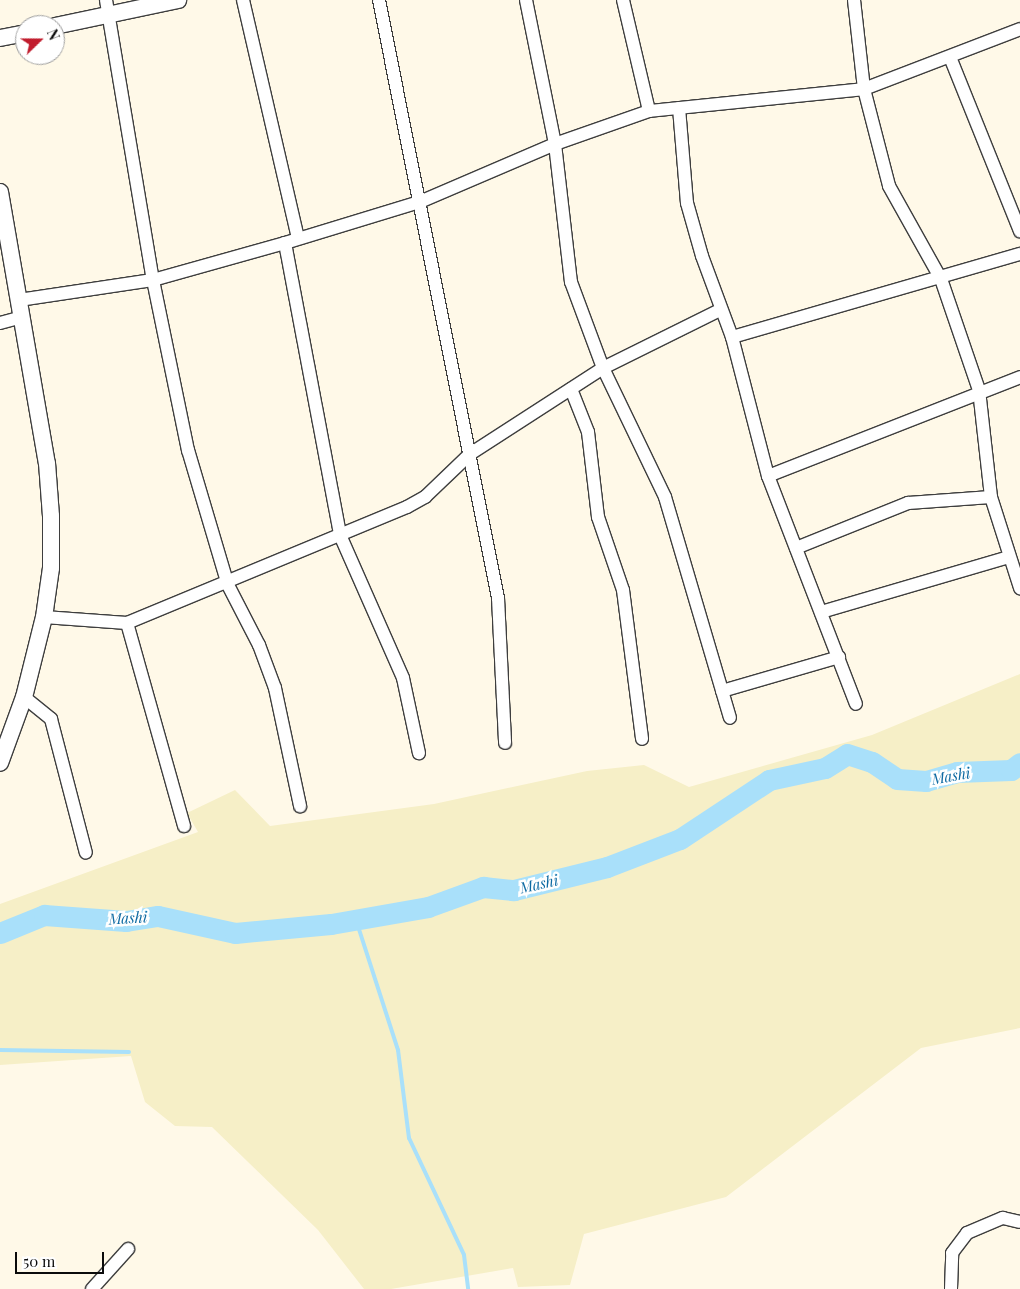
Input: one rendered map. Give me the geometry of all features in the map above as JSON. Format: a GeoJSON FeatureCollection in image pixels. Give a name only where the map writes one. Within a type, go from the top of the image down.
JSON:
{"type":"FeatureCollection","features":[{"type":"Feature","properties":{"kind":"street"},"geometry":{"type":"LineString","coordinates":[[65,22],[108,7],[178,0]]}},
{"type":"Feature","properties":{"kind":"street"},"geometry":{"type":"LineString","coordinates":[[243,0],[298,238]]}},
{"type":"Feature","properties":{"kind":"street"},"geometry":{"type":"LineString","coordinates":[[379,0],[422,200],[498,598],[505,742]]}},
{"type":"Feature","properties":{"kind":"street"},"geometry":{"type":"LineString","coordinates":[[526,0],[555,144],[571,282],[603,368],[665,497],[730,718]]}},
{"type":"Feature","properties":{"kind":"street"},"geometry":{"type":"LineString","coordinates":[[623,0],[649,112]]}},
{"type":"Feature","properties":{"kind":"street"},"geometry":{"type":"LineString","coordinates":[[854,0],[864,89],[889,186],[941,279],[979,390],[991,497],[1020,588]]}},
{"type":"Feature","properties":{"kind":"street"},"geometry":{"type":"LineString","coordinates":[[108,7],[153,280],[188,450],[228,585],[259,645],[275,688],[300,806]]}},
{"type":"Feature","properties":{"kind":"street"},"geometry":{"type":"LineString","coordinates":[[19,300],[153,280],[285,243],[422,200],[555,144],[649,112],[864,89],[1020,29]]}},
{"type":"Feature","properties":{"kind":"street"},"geometry":{"type":"LineString","coordinates":[[0,38],[15,35]]}},
{"type":"Feature","properties":{"kind":"street"},"geometry":{"type":"LineString","coordinates":[[950,57],[1020,232]]}},
{"type":"Feature","properties":{"kind":"street"},"geometry":{"type":"LineString","coordinates":[[679,108],[687,202],[720,310],[732,337],[768,476],[856,704]]}},
{"type":"Feature","properties":{"kind":"street"},"geometry":{"type":"LineString","coordinates":[[0,192],[47,463],[51,516],[51,568],[44,617],[24,697],[0,763]]}},
{"type":"Feature","properties":{"kind":"street"},"geometry":{"type":"LineString","coordinates":[[285,243],[340,535],[403,678],[419,753]]}},
{"type":"Feature","properties":{"kind":"street"},"geometry":{"type":"LineString","coordinates":[[732,337],[941,279],[1020,254]]}},
{"type":"Feature","properties":{"kind":"street"},"geometry":{"type":"LineString","coordinates":[[44,617],[127,623],[228,585],[340,535],[425,496],[470,454],[603,368],[720,310]]}},
{"type":"Feature","properties":{"kind":"street"},"geometry":{"type":"LineString","coordinates":[[0,323],[22,317]]}},
{"type":"Feature","properties":{"kind":"street"},"geometry":{"type":"LineString","coordinates":[[768,476],[979,390],[1020,377]]}},
{"type":"Feature","properties":{"kind":"street"},"geometry":{"type":"LineString","coordinates":[[571,389],[588,432],[598,517],[622,590],[642,739]]}},
{"type":"Feature","properties":{"kind":"street"},"geometry":{"type":"LineString","coordinates":[[796,548],[908,503],[991,497]]}},
{"type":"Feature","properties":{"kind":"street"},"geometry":{"type":"LineString","coordinates":[[821,612],[1009,557]]}},
{"type":"Feature","properties":{"kind":"street"},"geometry":{"type":"LineString","coordinates":[[127,623],[184,826]]}},
{"type":"Feature","properties":{"kind":"street"},"geometry":{"type":"LineString","coordinates":[[722,691],[838,657]]}},
{"type":"Feature","properties":{"kind":"street"},"geometry":{"type":"LineString","coordinates":[[24,697],[51,719],[86,853]]}},
{"type":"Feature","properties":{"kind":"street"},"geometry":{"type":"LineString","coordinates":[[952,1289],[952,1253],[967,1233],[1003,1218],[1020,1222]]}},
{"type":"Feature","properties":{"kind":"street"},"geometry":{"type":"LineString","coordinates":[[92,1289],[128,1249]]}},
{"type":"Feature","properties":{"kind":"shaded area"},"geometry":{"type":"Polygon","coordinates":[[[1020,674],[1020,1028],[921,1048],[726,1197],[584,1234],[570,1285],[518,1287],[513,1268],[391,1289],[364,1289],[318,1230],[212,1127],[175,1126],[145,1102],[131,1056],[0,1065],[0,904],[198,832],[187,813],[235,790],[270,826],[434,804],[587,771],[644,765],[689,787],[872,735],[1020,674]]]}},
{"type":"Feature","properties":{"kind":"waterway","name":"Mashi"},"geometry":{"type":"LineString","coordinates":[[0,933],[44,915],[126,921],[158,916],[235,933],[331,924],[428,907],[483,887],[514,890],[607,867],[680,839],[769,780],[825,768],[847,754],[872,762],[897,779],[926,781],[957,772],[1011,770],[1020,763]]}},
{"type":"Feature","properties":{"kind":"waterway"},"geometry":{"type":"LineString","coordinates":[[356,920],[398,1050],[409,1138],[464,1255],[468,1289]]}},
{"type":"Feature","properties":{"kind":"waterway"},"geometry":{"type":"LineString","coordinates":[[0,1050],[129,1052]]}}]}
